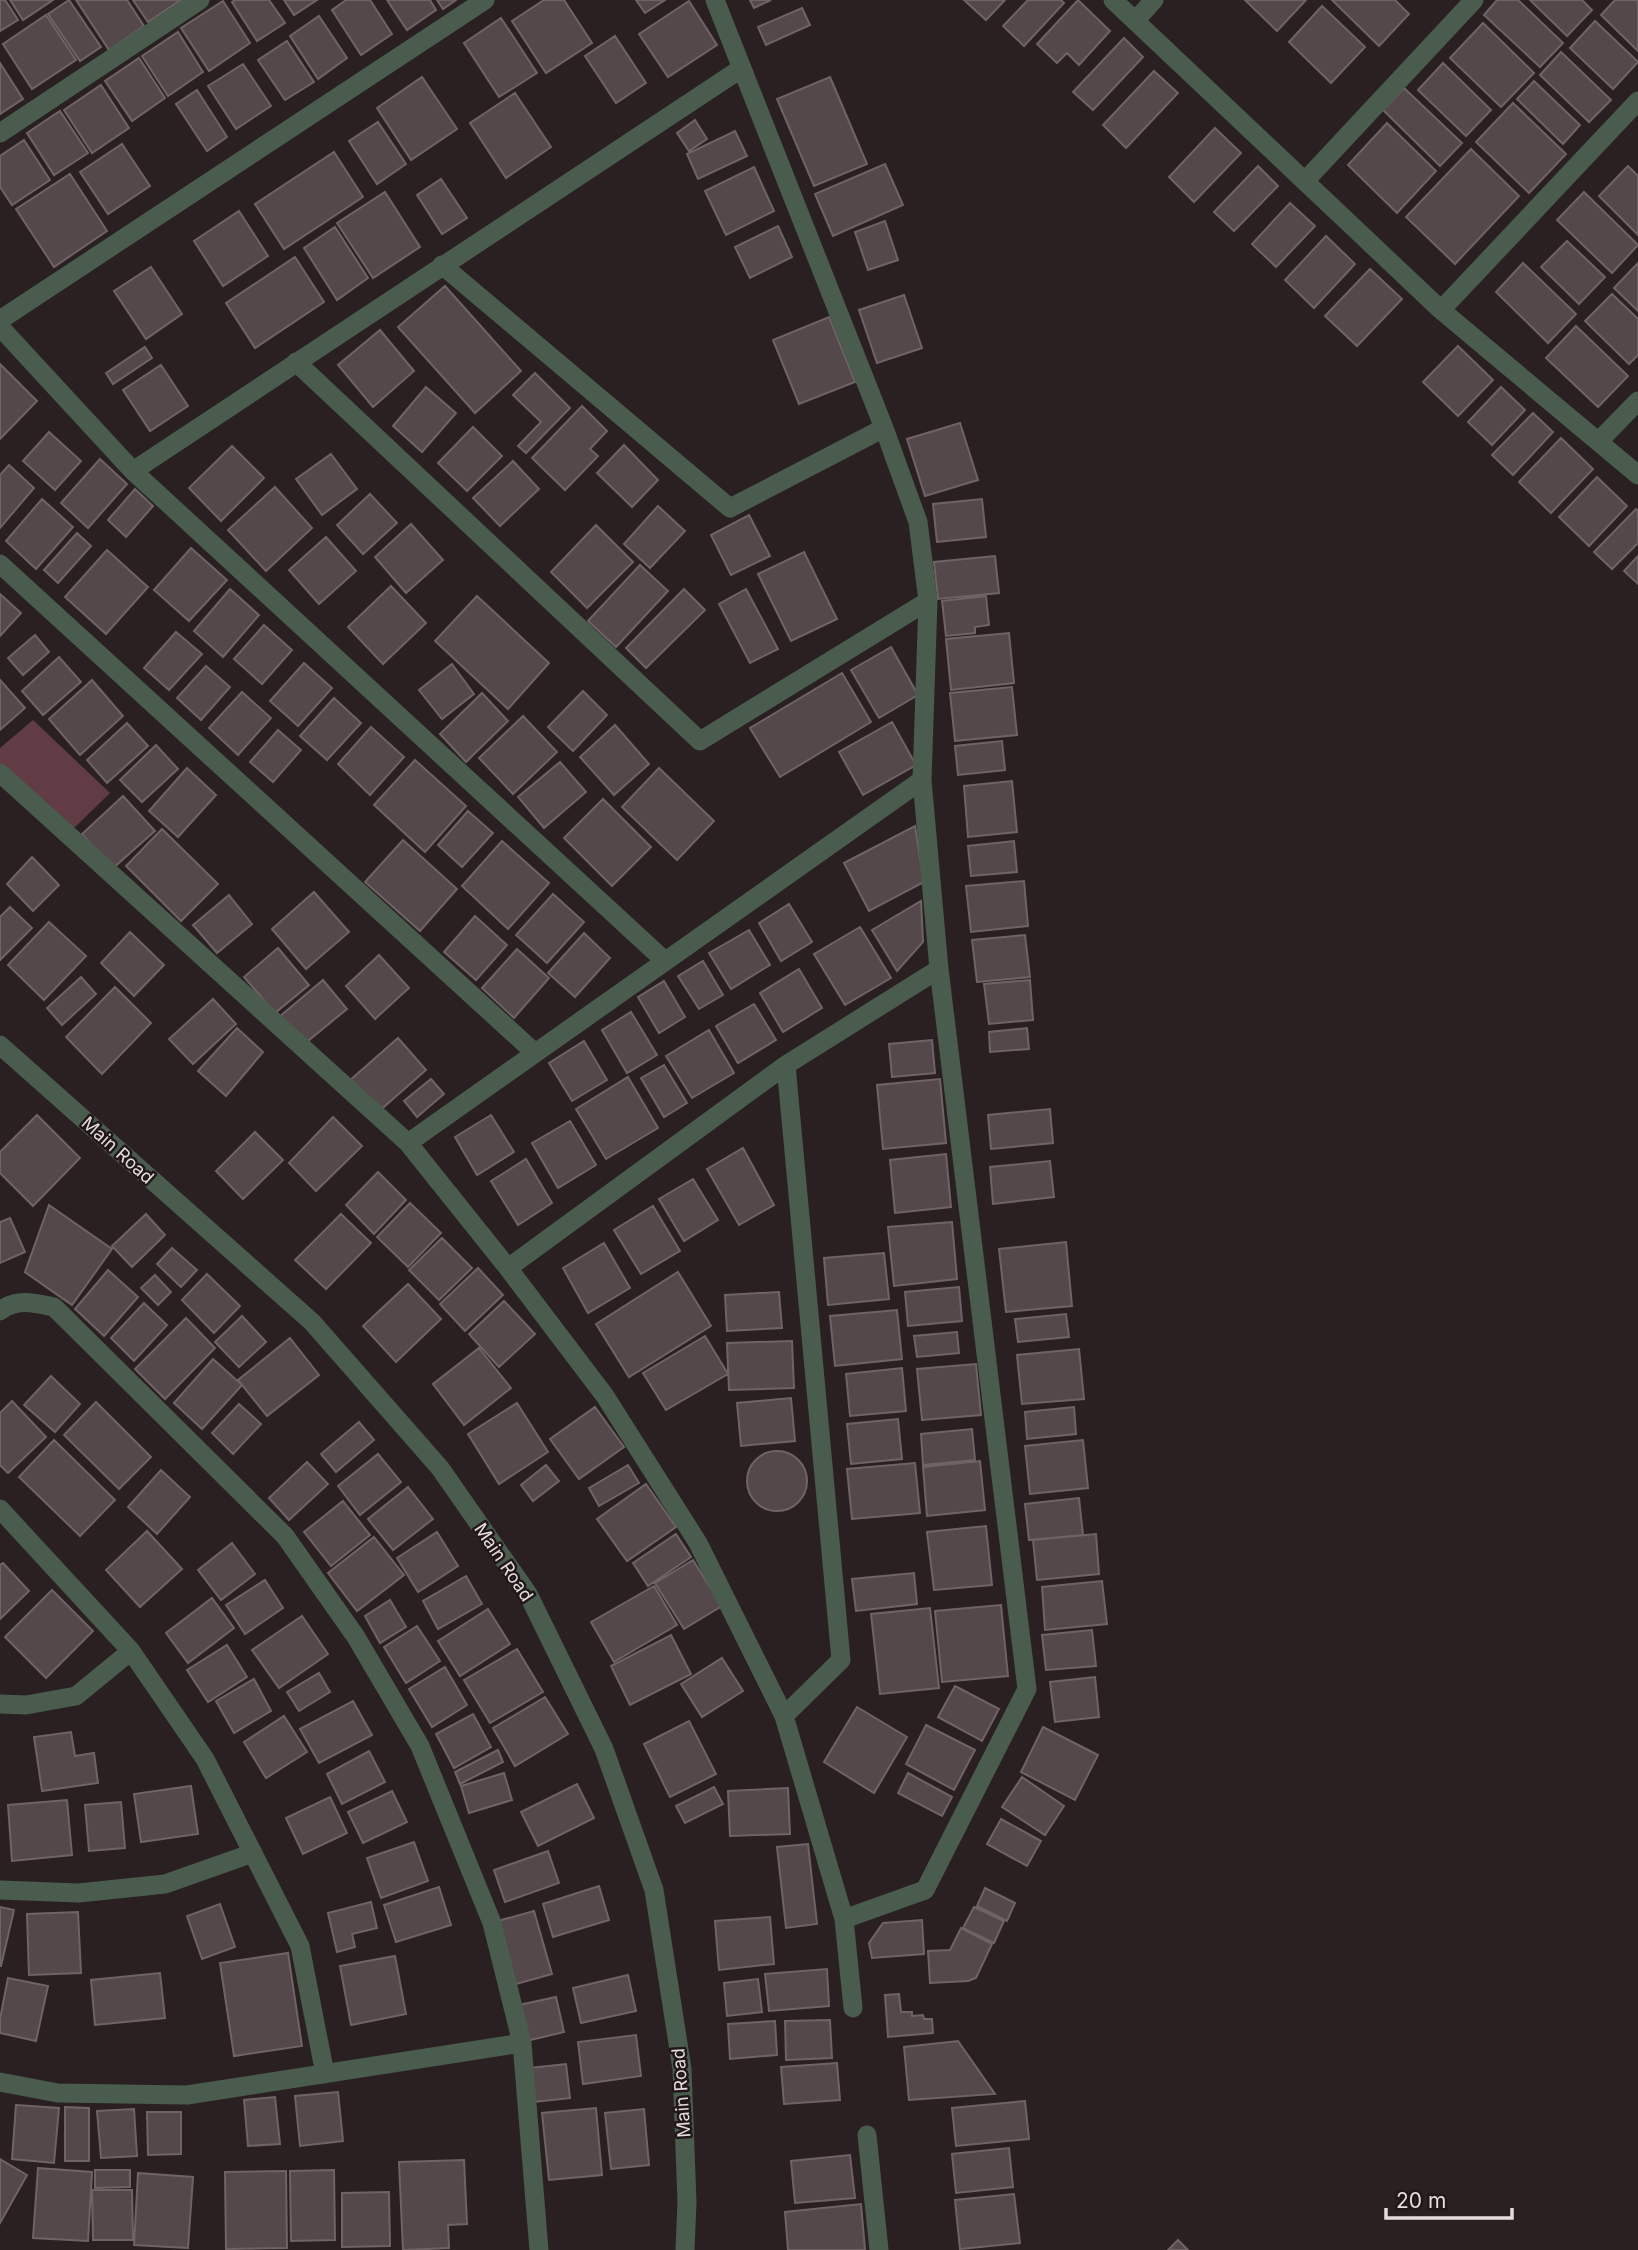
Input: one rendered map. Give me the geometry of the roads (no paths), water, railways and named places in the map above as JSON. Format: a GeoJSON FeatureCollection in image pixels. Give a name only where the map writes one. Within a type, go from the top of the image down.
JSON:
{"type":"FeatureCollection","features":[{"type":"Feature","properties":{"kind":"street"},"geometry":{"type":"LineString","coordinates":[[0,133],[200,0]]}},
{"type":"Feature","properties":{"kind":"street"},"geometry":{"type":"LineString","coordinates":[[0,320],[485,0]]}},
{"type":"Feature","properties":{"kind":"street"},"geometry":{"type":"LineString","coordinates":[[715,0],[884,428],[918,522],[928,601],[922,780],[939,969],[1027,1689],[925,1890],[844,1919]]}},
{"type":"Feature","properties":{"kind":"street"},"geometry":{"type":"LineString","coordinates":[[1113,0],[1441,310],[1638,475]]}},
{"type":"Feature","properties":{"kind":"street"},"geometry":{"type":"LineString","coordinates":[[1135,21],[1154,0]]}},
{"type":"Feature","properties":{"kind":"street"},"geometry":{"type":"LineString","coordinates":[[1304,181],[1474,0]]}},
{"type":"Feature","properties":{"kind":"street"},"geometry":{"type":"LineString","coordinates":[[132,471],[743,68]]}},
{"type":"Feature","properties":{"kind":"street"},"geometry":{"type":"LineString","coordinates":[[1441,310],[1638,101]]}},
{"type":"Feature","properties":{"kind":"street"},"geometry":{"type":"LineString","coordinates":[[442,265],[730,508],[884,428]]}},
{"type":"Feature","properties":{"kind":"street"},"geometry":{"type":"LineString","coordinates":[[0,327],[132,471],[665,961]]}},
{"type":"Feature","properties":{"kind":"street"},"geometry":{"type":"LineString","coordinates":[[296,362],[700,741],[928,601]]}},
{"type":"Feature","properties":{"kind":"street"},"geometry":{"type":"LineString","coordinates":[[1599,441],[1638,401]]}},
{"type":"Feature","properties":{"kind":"street"},"geometry":{"type":"LineString","coordinates":[[0,564],[534,1052]]}},
{"type":"Feature","properties":{"kind":"street"},"geometry":{"type":"LineString","coordinates":[[0,773],[408,1143],[508,1268],[605,1396],[698,1543],[784,1716],[844,1919],[853,2008]]}},
{"type":"Feature","properties":{"kind":"street"},"geometry":{"type":"LineString","coordinates":[[408,1143],[922,780]]}},
{"type":"Feature","properties":{"kind":"street"},"geometry":{"type":"LineString","coordinates":[[508,1268],[786,1065],[939,969]]}},
{"type":"Feature","properties":{"kind":"street","name":"Main Road"},"geometry":{"type":"LineString","coordinates":[[1,1050],[312,1322],[440,1468],[528,1594],[604,1749],[654,1890],[682,2069],[687,2202],[685,2250]]}},
{"type":"Feature","properties":{"kind":"street"},"geometry":{"type":"LineString","coordinates":[[784,1716],[841,1660],[786,1065]]}},
{"type":"Feature","properties":{"kind":"street"},"geometry":{"type":"LineString","coordinates":[[0,1311],[8,1304],[31,1302],[54,1307],[285,1536],[356,1637],[420,1746],[492,1923],[522,2043],[539,2250]]}},
{"type":"Feature","properties":{"kind":"street"},"geometry":{"type":"LineString","coordinates":[[0,1509],[131,1651],[205,1759],[300,1946],[324,2074]]}},
{"type":"Feature","properties":{"kind":"street"},"geometry":{"type":"LineString","coordinates":[[0,1704],[26,1704],[76,1696],[131,1651]]}},
{"type":"Feature","properties":{"kind":"street"},"geometry":{"type":"LineString","coordinates":[[0,1889],[79,1894],[165,1884],[253,1853]]}},
{"type":"Feature","properties":{"kind":"street"},"geometry":{"type":"LineString","coordinates":[[0,2082],[58,2093],[187,2095],[522,2043]]}},
{"type":"Feature","properties":{"kind":"street"},"geometry":{"type":"LineString","coordinates":[[867,2135],[879,2250]]}}]}
